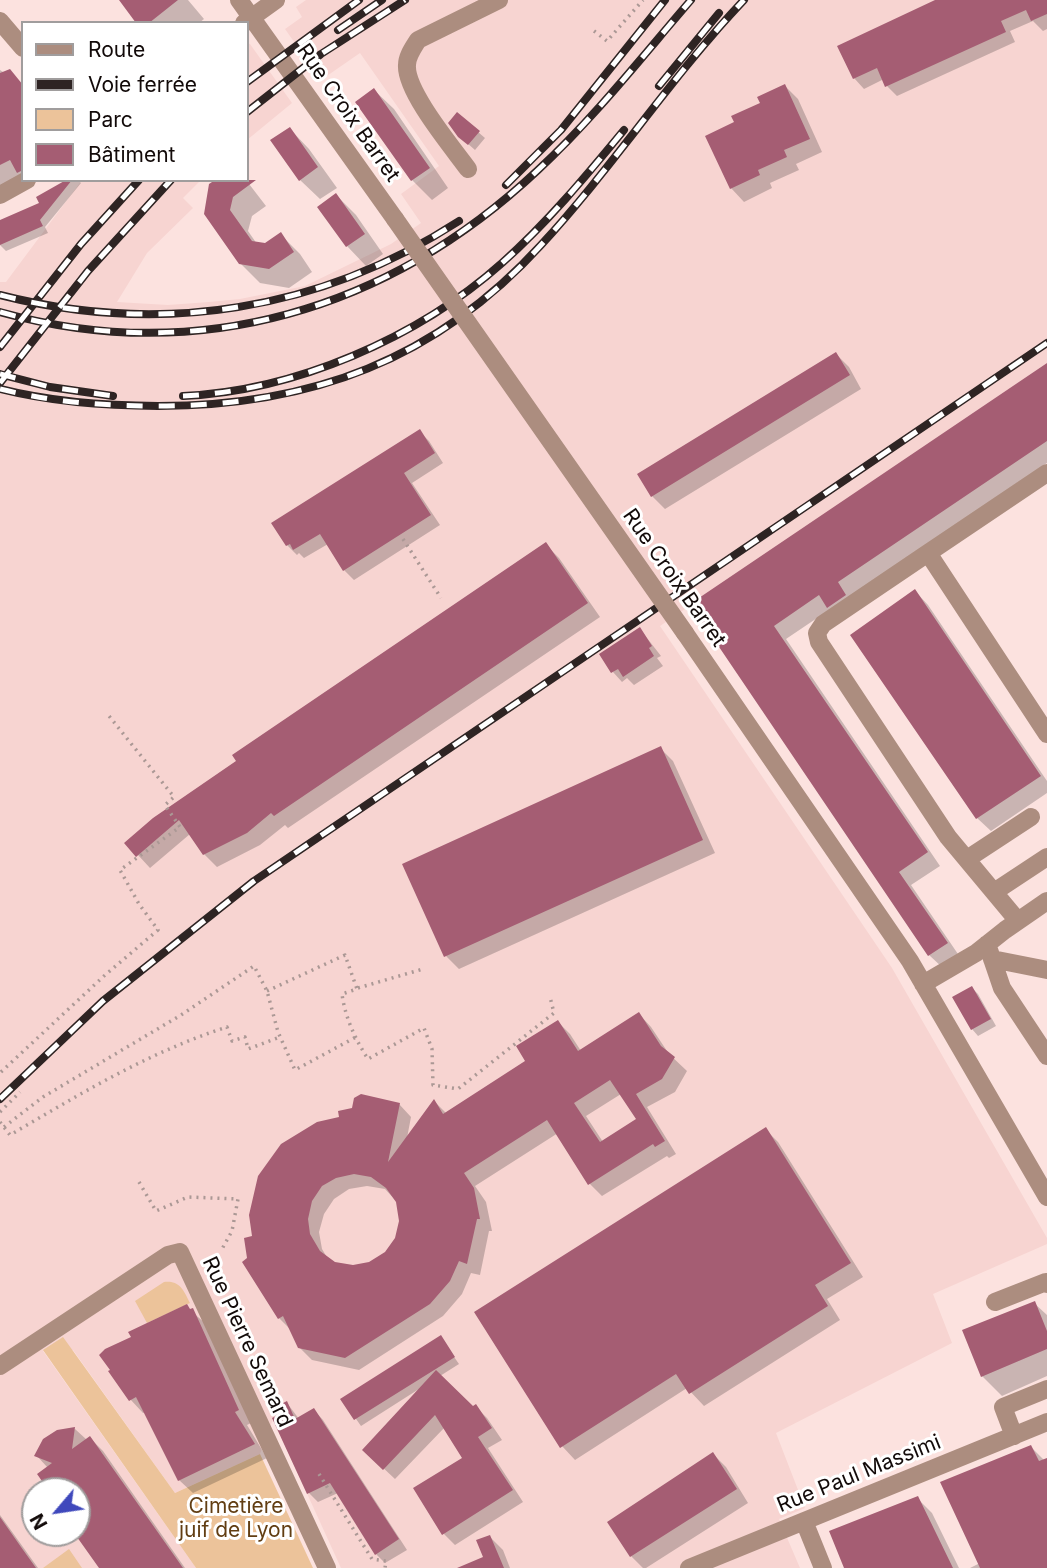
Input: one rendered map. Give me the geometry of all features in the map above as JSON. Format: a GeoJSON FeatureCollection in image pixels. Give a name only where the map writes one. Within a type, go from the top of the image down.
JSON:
{"type":"FeatureCollection","features":[{"type":"Feature","properties":{"kind":"street","name":"Rue Croix Barret"},"geometry":{"type":"LineString","coordinates":[[239,0],[248,20],[395,219],[685,633],[910,961],[1047,1197]]}},
{"type":"Feature","properties":{"kind":"street"},"geometry":{"type":"LineString","coordinates":[[248,20],[276,0]]}},
{"type":"Feature","properties":{"kind":"street"},"geometry":{"type":"LineString","coordinates":[[468,169],[417,97],[409,80],[407,66],[410,52],[418,40],[499,0]]}},
{"type":"Feature","properties":{"kind":"street"},"geometry":{"type":"LineString","coordinates":[[0,21],[21,46]]}},
{"type":"Feature","properties":{"kind":"street"},"geometry":{"type":"LineString","coordinates":[[0,195],[23,182]]}},
{"type":"Feature","properties":{"kind":"street"},"geometry":{"type":"LineString","coordinates":[[1018,920],[948,837],[819,642],[817,633],[822,624],[1047,473]]}},
{"type":"Feature","properties":{"kind":"street"},"geometry":{"type":"LineString","coordinates":[[928,554],[1047,734]]}},
{"type":"Feature","properties":{"kind":"street"},"geometry":{"type":"LineString","coordinates":[[967,859],[1031,817]]}},
{"type":"Feature","properties":{"kind":"street"},"geometry":{"type":"LineString","coordinates":[[994,892],[1047,857]]}},
{"type":"Feature","properties":{"kind":"street"},"geometry":{"type":"LineString","coordinates":[[990,951],[1018,920],[1047,901]]}},
{"type":"Feature","properties":{"kind":"street"},"geometry":{"type":"LineString","coordinates":[[990,951],[1002,988],[1047,1056]]}},
{"type":"Feature","properties":{"kind":"street"},"geometry":{"type":"LineString","coordinates":[[923,984],[976,953],[990,951],[1047,970]]}},
{"type":"Feature","properties":{"kind":"street","name":"Rue Pierre Semard"},"geometry":{"type":"LineString","coordinates":[[0,1366],[168,1255],[180,1252],[327,1568]]}},
{"type":"Feature","properties":{"kind":"street"},"geometry":{"type":"LineString","coordinates":[[995,1302],[1046,1282],[1047,1284]]}},
{"type":"Feature","properties":{"kind":"street"},"geometry":{"type":"LineString","coordinates":[[1014,1436],[1003,1408],[1047,1389]]}},
{"type":"Feature","properties":{"kind":"street","name":"Rue Paul Massimi"},"geometry":{"type":"LineString","coordinates":[[689,1568],[1047,1422]]}},
{"type":"Feature","properties":{"kind":"street"},"geometry":{"type":"LineString","coordinates":[[804,1521],[822,1568]]}},
{"type":"Feature","properties":{"kind":"path"},"geometry":{"type":"LineString","coordinates":[[594,31],[607,41],[643,0]]}},
{"type":"Feature","properties":{"kind":"path"},"geometry":{"type":"LineString","coordinates":[[403,539],[441,598]]}},
{"type":"Feature","properties":{"kind":"path"},"geometry":{"type":"LineString","coordinates":[[1,1072],[104,976],[158,930],[139,904],[120,870],[180,827],[165,805],[174,797],[109,716]]}},
{"type":"Feature","properties":{"kind":"path"},"geometry":{"type":"LineString","coordinates":[[267,991],[345,955],[357,989]]}},
{"type":"Feature","properties":{"kind":"path"},"geometry":{"type":"LineString","coordinates":[[4,1127],[43,1097],[181,1015],[254,966],[267,991],[280,1037],[295,1070],[356,1037]]}},
{"type":"Feature","properties":{"kind":"path"},"geometry":{"type":"LineString","coordinates":[[423,969],[342,994],[346,1014],[368,1059],[424,1028],[432,1049],[433,1085],[458,1089],[554,1013],[550,997]]}},
{"type":"Feature","properties":{"kind":"path"},"geometry":{"type":"LineString","coordinates":[[0,1122],[10,1135],[92,1087],[192,1038],[227,1027],[232,1041],[245,1037],[248,1049],[280,1037]]}},
{"type":"Feature","properties":{"kind":"path"},"geometry":{"type":"LineString","coordinates":[[0,1112],[20,1092]]}},
{"type":"Feature","properties":{"kind":"path"},"geometry":{"type":"LineString","coordinates":[[139,1182],[156,1211],[188,1197],[238,1199],[232,1231],[222,1249]]}},
{"type":"Feature","properties":{"kind":"path"},"geometry":{"type":"LineString","coordinates":[[319,1474],[372,1559],[386,1561],[385,1568]]}},
{"type":"Feature","properties":{"kind":"shaded area"},"geometry":{"type":"Polygon","coordinates":[[[306,0],[1047,0],[1047,363],[660,626],[892,968],[1047,1238],[1047,1244],[933,1294],[952,1343],[776,1433],[805,1508],[779,1519],[800,1568],[341,1568],[273,1419],[260,1454],[175,1493],[73,1350],[43,1351],[196,1568],[0,1568],[0,282],[6,282],[81,182],[199,182],[183,198],[193,208],[147,253],[117,302],[168,305],[209,302],[240,299],[305,286],[391,244],[421,223],[401,194],[439,166],[360,53],[321,80],[285,29],[302,17],[296,7],[306,0]]]}},
{"type":"Feature","properties":{"kind":"shaded area"},"geometry":{"type":"Polygon","coordinates":[[[248,43],[250,44],[292,103],[248,139],[248,43]]]}},
{"type":"Feature","properties":{"kind":"green space"},"geometry":{"type":"Polygon","coordinates":[[[164,1282],[178,1285],[190,1303],[147,1323],[135,1301],[164,1282]]]}},
{"type":"Feature","properties":{"kind":"green space","name":"Cimetière juif de Lyon"},"geometry":{"type":"Polygon","coordinates":[[[63,1337],[175,1493],[260,1454],[313,1568],[196,1568],[43,1350],[63,1337]]]}},
{"type":"Feature","properties":{"kind":"green space"},"geometry":{"type":"Polygon","coordinates":[[[69,1549],[82,1568],[43,1568],[69,1549]]]}},
{"type":"Feature","properties":{"kind":"building"},"geometry":{"type":"Polygon","coordinates":[[[119,0],[178,0],[152,21],[135,21],[119,0]]]}},
{"type":"Feature","properties":{"kind":"building"},"geometry":{"type":"Polygon","coordinates":[[[935,0],[1047,0],[1047,14],[1031,21],[1026,10],[1001,21],[1006,32],[885,87],[877,68],[853,79],[837,46],[935,0]]]}},
{"type":"Feature","properties":{"kind":"building"},"geometry":{"type":"Polygon","coordinates":[[[10,69],[21,83],[21,171],[17,173],[10,160],[0,165],[0,73],[10,69]]]}},
{"type":"Feature","properties":{"kind":"building"},"geometry":{"type":"Polygon","coordinates":[[[785,84],[810,139],[784,150],[787,157],[758,170],[760,175],[730,189],[705,136],[734,122],[731,116],[760,103],[757,97],[785,84]]]}},
{"type":"Feature","properties":{"kind":"building"},"geometry":{"type":"Polygon","coordinates":[[[374,88],[430,168],[411,181],[355,102],[374,88]]]}},
{"type":"Feature","properties":{"kind":"building"},"geometry":{"type":"Polygon","coordinates":[[[457,112],[480,131],[468,145],[448,123],[457,112]]]}},
{"type":"Feature","properties":{"kind":"building"},"geometry":{"type":"Polygon","coordinates":[[[290,127],[318,167],[299,181],[270,140],[290,127]]]}},
{"type":"Feature","properties":{"kind":"building"},"geometry":{"type":"Polygon","coordinates":[[[256,180],[233,197],[230,210],[252,241],[265,243],[281,232],[294,252],[269,269],[239,264],[204,214],[209,184],[256,180]]]}},
{"type":"Feature","properties":{"kind":"building"},"geometry":{"type":"Polygon","coordinates":[[[62,182],[70,182],[40,220],[43,226],[0,245],[0,220],[39,203],[36,197],[62,182]]]}},
{"type":"Feature","properties":{"kind":"building"},"geometry":{"type":"Polygon","coordinates":[[[336,193],[365,234],[346,247],[317,207],[336,193]]]}},
{"type":"Feature","properties":{"kind":"building"},"geometry":{"type":"Polygon","coordinates":[[[836,352],[850,375],[651,497],[637,474],[836,352]]]}},
{"type":"Feature","properties":{"kind":"building"},"geometry":{"type":"Polygon","coordinates":[[[1047,363],[1047,441],[838,582],[846,595],[827,608],[819,595],[774,626],[928,852],[899,872],[948,943],[928,956],[690,604],[1047,363]]]}},
{"type":"Feature","properties":{"kind":"building"},"geometry":{"type":"Polygon","coordinates":[[[420,429],[435,453],[404,473],[431,515],[343,571],[320,534],[293,550],[290,544],[286,546],[271,523],[420,429]]]}},
{"type":"Feature","properties":{"kind":"building"},"geometry":{"type":"Polygon","coordinates":[[[546,542],[588,603],[274,816],[271,813],[247,833],[203,855],[179,820],[136,857],[124,843],[153,818],[236,761],[232,755],[546,542]]]}},
{"type":"Feature","properties":{"kind":"building"},"geometry":{"type":"Polygon","coordinates":[[[915,589],[1041,776],[976,819],[850,635],[915,589]]]}},
{"type":"Feature","properties":{"kind":"building"},"geometry":{"type":"Polygon","coordinates":[[[640,627],[652,646],[649,648],[654,656],[623,677],[618,669],[611,673],[599,654],[640,627]]]}},
{"type":"Feature","properties":{"kind":"building"},"geometry":{"type":"Polygon","coordinates":[[[661,746],[703,840],[444,957],[402,864],[661,746]]]}},
{"type":"Feature","properties":{"kind":"building"},"geometry":{"type":"Polygon","coordinates":[[[972,986],[991,1019],[971,1030],[952,997],[972,986]]]}},
{"type":"Feature","properties":{"kind":"building"},"geometry":{"type":"Polygon","coordinates":[[[639,1012],[661,1046],[675,1057],[662,1079],[636,1094],[665,1141],[655,1147],[653,1144],[588,1185],[547,1120],[464,1173],[474,1188],[480,1219],[477,1219],[467,1264],[459,1261],[450,1281],[430,1304],[345,1358],[298,1348],[283,1316],[278,1319],[242,1262],[247,1258],[244,1238],[252,1236],[249,1215],[258,1176],[281,1144],[317,1122],[339,1117],[338,1111],[352,1108],[354,1098],[361,1094],[400,1103],[388,1162],[434,1099],[443,1114],[525,1061],[516,1046],[558,1020],[578,1051],[639,1012]],[[610,1080],[574,1103],[600,1142],[636,1119],[610,1080]],[[354,1174],[336,1178],[322,1186],[312,1201],[308,1219],[310,1234],[320,1251],[335,1262],[353,1265],[369,1262],[385,1252],[395,1238],[399,1221],[396,1202],[386,1188],[371,1177],[354,1174]]]}},
{"type":"Feature","properties":{"kind":"building"},"geometry":{"type":"Polygon","coordinates":[[[766,1127],[851,1263],[815,1285],[828,1306],[689,1394],[676,1374],[560,1448],[474,1312],[766,1127]]]}},
{"type":"Feature","properties":{"kind":"building"},"geometry":{"type":"Polygon","coordinates":[[[1035,1301],[1047,1331],[1047,1349],[981,1377],[962,1330],[1035,1301]]]}},
{"type":"Feature","properties":{"kind":"building"},"geometry":{"type":"Polygon","coordinates":[[[187,1304],[190,1309],[193,1308],[239,1410],[235,1412],[255,1444],[178,1481],[136,1397],[129,1401],[99,1355],[105,1349],[131,1337],[128,1332],[187,1304]]]}},
{"type":"Feature","properties":{"kind":"building"},"geometry":{"type":"Polygon","coordinates":[[[441,1335],[455,1357],[354,1420],[340,1399],[441,1335]]]}},
{"type":"Feature","properties":{"kind":"building"},"geometry":{"type":"Polygon","coordinates":[[[436,1370],[473,1406],[476,1404],[492,1428],[478,1437],[513,1490],[442,1535],[413,1488],[462,1458],[435,1415],[383,1470],[362,1450],[436,1370]]]}},
{"type":"Feature","properties":{"kind":"building"},"geometry":{"type":"Polygon","coordinates":[[[287,1401],[295,1419],[314,1408],[399,1539],[375,1555],[330,1483],[307,1494],[272,1418],[276,1416],[273,1408],[287,1401]]]}},
{"type":"Feature","properties":{"kind":"building"},"geometry":{"type":"Polygon","coordinates":[[[75,1427],[72,1449],[90,1436],[183,1568],[99,1568],[84,1547],[91,1547],[91,1477],[39,1477],[37,1474],[52,1463],[34,1456],[43,1439],[57,1430],[75,1427]]]}},
{"type":"Feature","properties":{"kind":"building"},"geometry":{"type":"Polygon","coordinates":[[[1031,1445],[1039,1461],[1047,1458],[1047,1568],[980,1568],[940,1482],[1031,1445]]]}},
{"type":"Feature","properties":{"kind":"building"},"geometry":{"type":"Polygon","coordinates":[[[713,1452],[737,1489],[630,1557],[607,1522],[713,1452]]]}},
{"type":"Feature","properties":{"kind":"building"},"geometry":{"type":"Polygon","coordinates":[[[918,1496],[953,1568],[844,1568],[829,1531],[918,1496]]]}},
{"type":"Feature","properties":{"kind":"building"},"geometry":{"type":"Polygon","coordinates":[[[0,1517],[36,1568],[0,1568],[0,1517]]]}},
{"type":"Feature","properties":{"kind":"building"},"geometry":{"type":"Polygon","coordinates":[[[490,1535],[504,1568],[457,1568],[483,1557],[476,1540],[490,1535]]]}},
{"type":"Feature","properties":{"kind":"railway"},"geometry":{"type":"LineString","coordinates":[[248,81],[359,0]]}},
{"type":"Feature","properties":{"kind":"railway"},"geometry":{"type":"LineString","coordinates":[[338,30],[382,0]]}},
{"type":"Feature","properties":{"kind":"railway"},"geometry":{"type":"LineString","coordinates":[[248,111],[321,54],[405,0]]}},
{"type":"Feature","properties":{"kind":"railway"},"geometry":{"type":"LineString","coordinates":[[506,185],[561,130],[665,0]]}},
{"type":"Feature","properties":{"kind":"railway"},"geometry":{"type":"LineString","coordinates":[[0,312],[74,327],[147,333],[218,328],[288,314],[355,291],[419,259],[480,219],[538,170],[598,109],[691,0]]}},
{"type":"Feature","properties":{"kind":"railway"},"geometry":{"type":"LineString","coordinates":[[0,389],[98,404],[214,404],[268,397],[319,385],[368,369],[414,346],[458,319],[501,285],[541,245],[593,185],[717,29],[744,0]]}},
{"type":"Feature","properties":{"kind":"railway"},"geometry":{"type":"LineString","coordinates":[[659,86],[719,13]]}},
{"type":"Feature","properties":{"kind":"railway"},"geometry":{"type":"LineString","coordinates":[[183,396],[268,384],[311,371],[353,356],[432,315],[469,290],[519,248],[566,199],[624,130]]}},
{"type":"Feature","properties":{"kind":"railway"},"geometry":{"type":"LineString","coordinates":[[0,347],[81,244],[137,182]]}},
{"type":"Feature","properties":{"kind":"railway"},"geometry":{"type":"LineString","coordinates":[[0,383],[88,271],[169,182]]}},
{"type":"Feature","properties":{"kind":"railway"},"geometry":{"type":"LineString","coordinates":[[0,295],[60,307],[120,313],[179,313],[238,307],[295,295],[351,276],[406,252],[459,221]]}},
{"type":"Feature","properties":{"kind":"railway"},"geometry":{"type":"LineString","coordinates":[[0,1099],[103,1001],[254,881],[1047,343]]}},
{"type":"Feature","properties":{"kind":"railway"},"geometry":{"type":"LineString","coordinates":[[0,374],[50,387],[113,396]]}}]}
